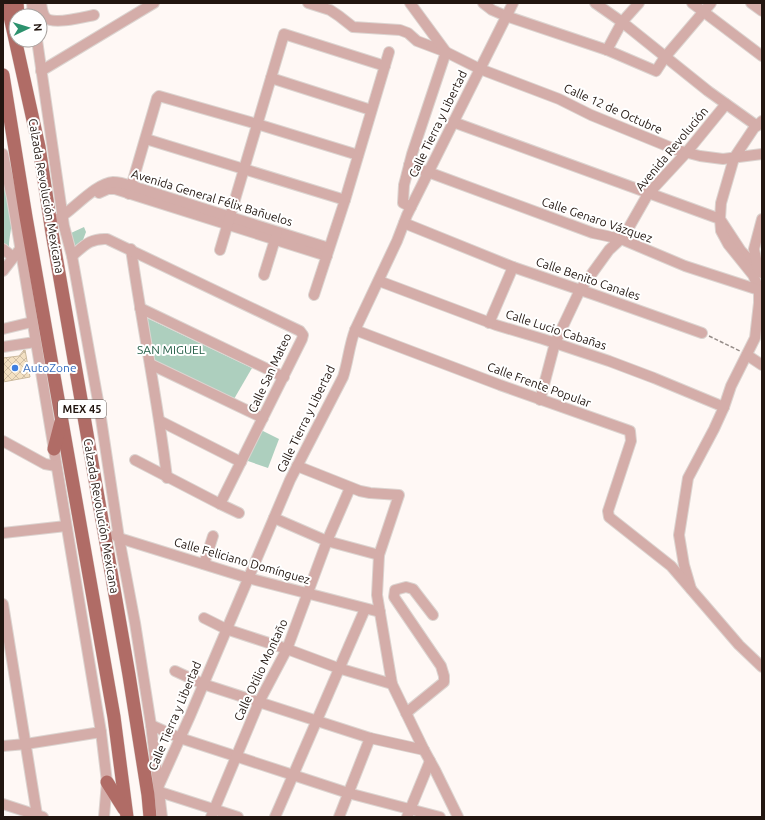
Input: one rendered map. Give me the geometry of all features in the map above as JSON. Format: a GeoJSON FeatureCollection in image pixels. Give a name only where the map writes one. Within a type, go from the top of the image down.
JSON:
{"type":"FeatureCollection","features":[{"type":"Feature","properties":{"kind":"main road","name":"Calzada Revolución Mexicana"},"geometry":{"type":"LineString","coordinates":[[7,3],[39,147],[51,228],[148,795],[150,817]]}},
{"type":"Feature","properties":{"kind":"main road"},"geometry":{"type":"LineString","coordinates":[[22,48],[25,83]]}},
{"type":"Feature","properties":{"kind":"main road","name":"Calzada Revolución Mexicana"},"geometry":{"type":"LineString","coordinates":[[3,75],[14,176],[62,419],[114,717],[127,816]]}},
{"type":"Feature","properties":{"kind":"main road"},"geometry":{"type":"LineString","coordinates":[[54,449],[62,419]]}},
{"type":"Feature","properties":{"kind":"main road"},"geometry":{"type":"LineString","coordinates":[[107,782],[127,816]]}},
{"type":"Feature","properties":{"kind":"street"},"geometry":{"type":"LineString","coordinates":[[42,71],[154,3]]}},
{"type":"Feature","properties":{"kind":"street","name":"Calle 12 de Octubre"},"geometry":{"type":"LineString","coordinates":[[308,3],[330,10],[353,27],[400,30],[417,41],[446,52],[480,69],[559,99],[591,115],[657,143],[686,153],[723,158],[762,154]]}},
{"type":"Feature","properties":{"kind":"street"},"geometry":{"type":"LineString","coordinates":[[410,3],[446,52],[409,165],[404,185],[403,203],[411,207]]}},
{"type":"Feature","properties":{"kind":"street"},"geometry":{"type":"LineString","coordinates":[[483,3],[492,10],[506,16],[607,50],[656,71],[665,57],[705,12],[711,3]]}},
{"type":"Feature","properties":{"kind":"street","name":"Calle Tierra y Libertad"},"geometry":{"type":"LineString","coordinates":[[159,789],[226,629],[297,466],[343,378],[350,344],[355,330],[379,281],[411,207],[513,3]]}},
{"type":"Feature","properties":{"kind":"street"},"geometry":{"type":"LineString","coordinates":[[595,3],[622,22],[726,104],[759,124],[734,158],[721,203],[720,219],[721,231],[728,244],[753,275],[760,290],[755,338],[731,386],[724,407],[688,478],[678,535],[684,565],[691,588],[709,612],[739,645],[762,667]]}},
{"type":"Feature","properties":{"kind":"street"},"geometry":{"type":"LineString","coordinates":[[607,50],[622,22],[639,3]]}},
{"type":"Feature","properties":{"kind":"street"},"geometry":{"type":"LineString","coordinates":[[692,3],[762,56]]}},
{"type":"Feature","properties":{"kind":"street"},"geometry":{"type":"LineString","coordinates":[[751,3],[762,11]]}},
{"type":"Feature","properties":{"kind":"street"},"geometry":{"type":"LineString","coordinates":[[48,19],[68,20],[94,15]]}},
{"type":"Feature","properties":{"kind":"street"},"geometry":{"type":"LineString","coordinates":[[220,250],[284,34],[385,66]]}},
{"type":"Feature","properties":{"kind":"street"},"geometry":{"type":"LineString","coordinates":[[38,48],[63,221],[72,256],[100,412],[135,623],[151,725],[162,817]]}},
{"type":"Feature","properties":{"kind":"street"},"geometry":{"type":"LineString","coordinates":[[314,295],[345,200],[389,52]]}},
{"type":"Feature","properties":{"kind":"street"},"geometry":{"type":"LineString","coordinates":[[271,78],[371,110]]}},
{"type":"Feature","properties":{"kind":"street"},"geometry":{"type":"LineString","coordinates":[[131,190],[157,98],[159,96],[358,155]]}},
{"type":"Feature","properties":{"kind":"street","name":"Avenida Revolución"},"geometry":{"type":"LineString","coordinates":[[540,400],[555,343],[580,290],[609,250],[624,236],[648,194],[686,153],[726,104]]}},
{"type":"Feature","properties":{"kind":"street"},"geometry":{"type":"LineString","coordinates":[[453,122],[720,219],[741,251],[760,271]]}},
{"type":"Feature","properties":{"kind":"street"},"geometry":{"type":"LineString","coordinates":[[146,139],[345,200]]}},
{"type":"Feature","properties":{"kind":"street"},"geometry":{"type":"LineString","coordinates":[[3,154],[14,176],[17,253],[32,322],[101,732],[107,782],[104,817]]}},
{"type":"Feature","properties":{"kind":"street","name":"Calle Genaro Vázquez"},"geometry":{"type":"LineString","coordinates":[[409,165],[593,232],[621,239],[685,266],[760,290]]}},
{"type":"Feature","properties":{"kind":"street","name":"Avenida General Félix Bañuelos"},"geometry":{"type":"LineString","coordinates":[[51,228],[63,221],[107,186],[115,190],[131,190],[328,252]]}},
{"type":"Feature","properties":{"kind":"street"},"geometry":{"type":"LineString","coordinates":[[760,271],[754,249],[762,219]]}},
{"type":"Feature","properties":{"kind":"street","name":"Calle Benito Canales"},"geometry":{"type":"LineString","coordinates":[[404,222],[513,267],[702,333]]}},
{"type":"Feature","properties":{"kind":"street"},"geometry":{"type":"LineString","coordinates":[[264,275],[276,236]]}},
{"type":"Feature","properties":{"kind":"street","name":"Calle San Mateo"},"geometry":{"type":"LineString","coordinates":[[72,256],[91,240],[98,238],[107,239],[131,249],[300,332],[303,335],[284,377],[220,504]]}},
{"type":"Feature","properties":{"kind":"street"},"geometry":{"type":"LineString","coordinates":[[3,249],[17,253]]}},
{"type":"Feature","properties":{"kind":"street"},"geometry":{"type":"LineString","coordinates":[[131,249],[160,421],[167,478]]}},
{"type":"Feature","properties":{"kind":"street"},"geometry":{"type":"LineString","coordinates":[[3,271],[17,253]]}},
{"type":"Feature","properties":{"kind":"street"},"geometry":{"type":"LineString","coordinates":[[489,323],[513,267]]}},
{"type":"Feature","properties":{"kind":"street","name":"Calle Lucio Cabañas"},"geometry":{"type":"LineString","coordinates":[[379,281],[489,323],[555,343],[654,378],[724,407]]}},
{"type":"Feature","properties":{"kind":"street"},"geometry":{"type":"LineString","coordinates":[[140,308],[284,377]]}},
{"type":"Feature","properties":{"kind":"street"},"geometry":{"type":"LineString","coordinates":[[3,329],[32,322]]}},
{"type":"Feature","properties":{"kind":"street","name":"Calle Frente Popular"},"geometry":{"type":"LineString","coordinates":[[355,330],[540,400],[630,431],[630,442],[608,511],[609,517],[671,566],[691,588]]}},
{"type":"Feature","properties":{"kind":"street"},"geometry":{"type":"LineString","coordinates":[[3,347],[35,342]]}},
{"type":"Feature","properties":{"kind":"street"},"geometry":{"type":"LineString","coordinates":[[747,355],[762,365]]}},
{"type":"Feature","properties":{"kind":"street"},"geometry":{"type":"LineString","coordinates":[[150,364],[263,418]]}},
{"type":"Feature","properties":{"kind":"street"},"geometry":{"type":"LineString","coordinates":[[160,421],[241,462]]}},
{"type":"Feature","properties":{"kind":"street"},"geometry":{"type":"LineString","coordinates":[[4,445],[45,464],[56,466]]}},
{"type":"Feature","properties":{"kind":"street"},"geometry":{"type":"LineString","coordinates":[[135,460],[167,478],[239,514]]}},
{"type":"Feature","properties":{"kind":"street"},"geometry":{"type":"LineString","coordinates":[[297,466],[350,488],[370,493],[399,495],[379,555],[377,595],[392,684],[458,817]]}},
{"type":"Feature","properties":{"kind":"street","name":"Calle Otilio Montaño"},"geometry":{"type":"LineString","coordinates":[[213,813],[259,702],[288,649],[328,541],[350,488]]}},
{"type":"Feature","properties":{"kind":"street"},"geometry":{"type":"LineString","coordinates":[[274,518],[328,541],[379,555]]}},
{"type":"Feature","properties":{"kind":"street","name":"Calle Feliciano Domínguez"},"geometry":{"type":"LineString","coordinates":[[102,525],[120,538],[248,578],[380,612]]}},
{"type":"Feature","properties":{"kind":"street"},"geometry":{"type":"LineString","coordinates":[[3,533],[66,526]]}},
{"type":"Feature","properties":{"kind":"street"},"geometry":{"type":"LineString","coordinates":[[204,564],[213,536]]}},
{"type":"Feature","properties":{"kind":"street"},"geometry":{"type":"LineString","coordinates":[[406,713],[444,682],[444,676],[441,666],[394,597],[395,590],[406,587],[413,589],[433,615]]}},
{"type":"Feature","properties":{"kind":"street"},"geometry":{"type":"LineString","coordinates":[[3,604],[26,744],[40,816],[3,804]]}},
{"type":"Feature","properties":{"kind":"street"},"geometry":{"type":"LineString","coordinates":[[275,817],[338,668],[365,609]]}},
{"type":"Feature","properties":{"kind":"street"},"geometry":{"type":"LineString","coordinates":[[204,618],[226,629],[288,649],[338,668],[392,684]]}},
{"type":"Feature","properties":{"kind":"street"},"geometry":{"type":"LineString","coordinates":[[175,671],[203,684],[316,721],[370,738],[424,750]]}},
{"type":"Feature","properties":{"kind":"street"},"geometry":{"type":"LineString","coordinates":[[151,725],[180,738],[408,813],[440,817]]}},
{"type":"Feature","properties":{"kind":"street"},"geometry":{"type":"LineString","coordinates":[[3,746],[26,744],[101,732]]}},
{"type":"Feature","properties":{"kind":"street"},"geometry":{"type":"LineString","coordinates":[[338,817],[370,738]]}},
{"type":"Feature","properties":{"kind":"street"},"geometry":{"type":"LineString","coordinates":[[408,813],[430,761]]}},
{"type":"Feature","properties":{"kind":"street"},"geometry":{"type":"LineString","coordinates":[[159,789],[213,813],[238,817]]}},
{"type":"Feature","properties":{"kind":"path"},"geometry":{"type":"LineString","coordinates":[[702,333],[747,355]]}},
{"type":"Feature","properties":{"kind":"green space"},"geometry":{"type":"Polygon","coordinates":[[[4,184],[11,211],[9,246],[3,246],[4,184]]]}},
{"type":"Feature","properties":{"kind":"green space"},"geometry":{"type":"Polygon","coordinates":[[[84,227],[86,232],[83,240],[75,246],[71,233],[84,227]]]}},
{"type":"Feature","properties":{"kind":"green space","name":"SAN MIGUEL"},"geometry":{"type":"Polygon","coordinates":[[[147,318],[252,368],[234,399],[151,361],[147,318]]]}},
{"type":"Feature","properties":{"kind":"green space"},"geometry":{"type":"Polygon","coordinates":[[[261,430],[279,439],[268,468],[245,460],[261,430]]]}},
{"type":"Feature","properties":{"kind":"building","name":"AutoZone"},"geometry":{"type":"Polygon","coordinates":[[[24,350],[30,377],[3,382],[3,358],[19,356],[24,350]]]}},
{"type":"Feature","properties":{"kind":"place","name":"AutoZone"},"geometry":{"type":"Point","coordinates":[15,368]}}]}
